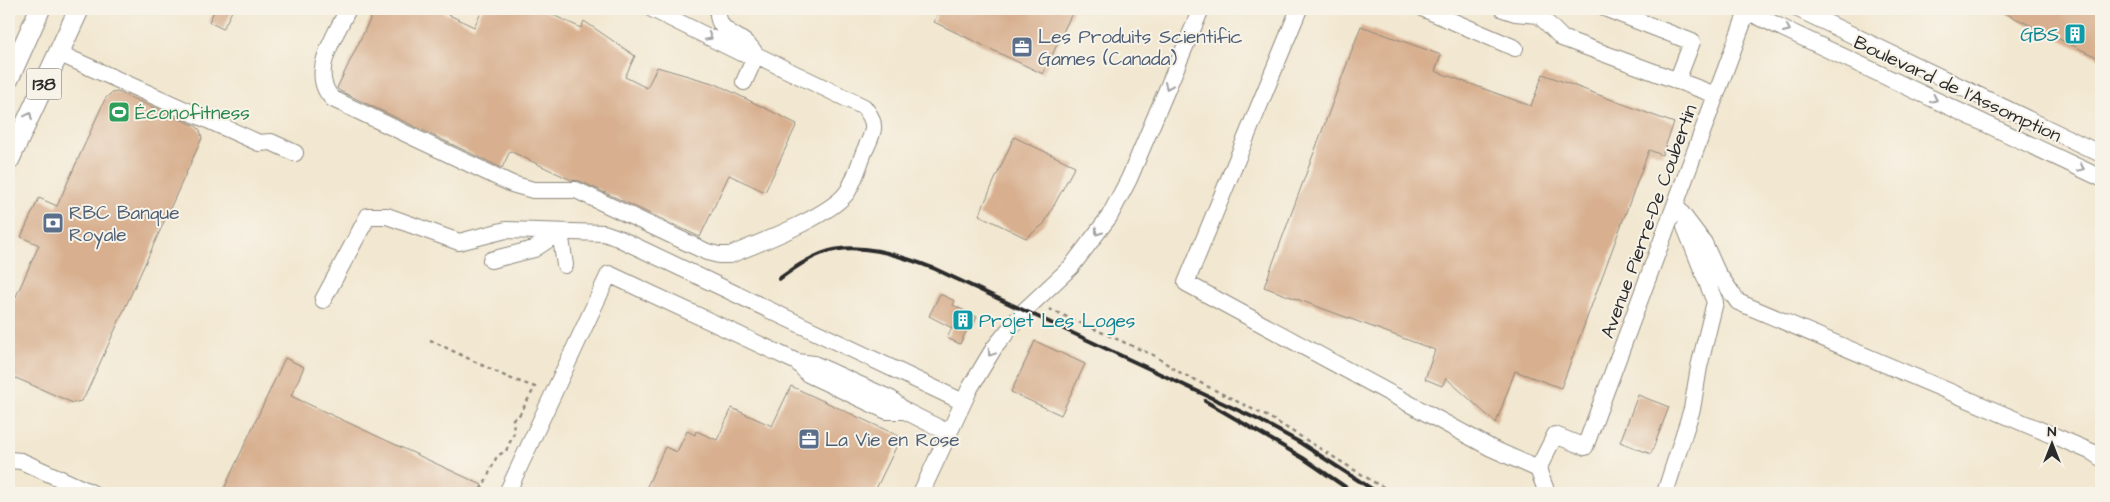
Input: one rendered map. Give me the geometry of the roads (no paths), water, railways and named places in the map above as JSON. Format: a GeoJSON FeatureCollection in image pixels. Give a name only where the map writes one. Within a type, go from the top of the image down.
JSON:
{"type":"FeatureCollection","features":[{"type":"Feature","properties":{"kind":"main road","name":"138"},"geometry":{"type":"LineString","coordinates":[[9,78],[40,9]]}},
{"type":"Feature","properties":{"kind":"main road","name":"138"},"geometry":{"type":"LineString","coordinates":[[9,160],[79,9]]}},
{"type":"Feature","properties":{"kind":"street"},"geometry":{"type":"LineString","coordinates":[[348,9],[322,67],[325,92],[333,99],[512,184],[533,190],[576,190],[707,252],[719,255],[730,254],[747,248],[809,220],[830,207],[847,192],[874,129],[870,114],[864,107],[756,55],[740,53],[652,9]]}},
{"type":"Feature","properties":{"kind":"street"},"geometry":{"type":"LineString","coordinates":[[718,9],[720,23],[726,30],[748,44],[756,55]]}},
{"type":"Feature","properties":{"kind":"street"},"geometry":{"type":"LineString","coordinates":[[921,493],[981,367],[1025,310],[1070,267],[1095,237],[1116,204],[1201,9]]}},
{"type":"Feature","properties":{"kind":"street"},"geometry":{"type":"LineString","coordinates":[[1299,9],[1186,283],[1491,448],[1538,468],[1546,493]]}},
{"type":"Feature","properties":{"kind":"street"},"geometry":{"type":"LineString","coordinates":[[1424,9],[1515,48]]}},
{"type":"Feature","properties":{"kind":"street"},"geometry":{"type":"LineString","coordinates":[[1503,9],[1515,14],[1541,12],[1562,38],[1716,95]]}},
{"type":"Feature","properties":{"kind":"street"},"geometry":{"type":"LineString","coordinates":[[1607,9],[1692,42],[1678,81]]}},
{"type":"Feature","properties":{"kind":"street","name":"Boulevard de l'Assomption"},"geometry":{"type":"LineString","coordinates":[[1798,9],[2101,154]]}},
{"type":"Feature","properties":{"kind":"street","name":"Avenue Pierre-De Coubertin"},"geometry":{"type":"LineString","coordinates":[[1538,468],[1555,435],[1585,447],[1676,205],[1746,10]]}},
{"type":"Feature","properties":{"kind":"street","name":"Boulevard de l'Assomption"},"geometry":{"type":"LineString","coordinates":[[1746,10],[2101,178]]}},
{"type":"Feature","properties":{"kind":"street"},"geometry":{"type":"LineString","coordinates":[[58,53],[259,143],[266,152],[293,158]]}},
{"type":"Feature","properties":{"kind":"street"},"geometry":{"type":"LineString","coordinates":[[744,82],[756,55]]}},
{"type":"Feature","properties":{"kind":"street"},"geometry":{"type":"LineString","coordinates":[[1676,205],[1704,243],[1717,272],[1738,302],[2092,452],[2101,458]]}},
{"type":"Feature","properties":{"kind":"street"},"geometry":{"type":"LineString","coordinates":[[1665,493],[1692,410],[1699,367],[1716,302],[1676,205]]}},
{"type":"Feature","properties":{"kind":"street"},"geometry":{"type":"LineString","coordinates":[[323,300],[368,216],[387,216],[459,242],[506,230],[604,233],[963,402]]}},
{"type":"Feature","properties":{"kind":"street"},"geometry":{"type":"LineString","coordinates":[[491,260],[534,249],[560,232]]}},
{"type":"Feature","properties":{"kind":"street"},"geometry":{"type":"LineString","coordinates":[[560,232],[565,265]]}},
{"type":"Feature","properties":{"kind":"street"},"geometry":{"type":"LineString","coordinates":[[506,493],[609,274],[797,362],[808,374],[887,412],[905,412],[949,433]]}},
{"type":"Feature","properties":{"kind":"street"},"geometry":{"type":"LineString","coordinates":[[9,460],[22,461],[92,493]]}},
{"type":"Feature","properties":{"kind":"railway"},"geometry":{"type":"LineString","coordinates":[[779,279],[811,258],[836,249],[850,248],[879,251],[920,263],[1259,420],[1299,442],[1378,493]]}},
{"type":"Feature","properties":{"kind":"railway"},"geometry":{"type":"LineString","coordinates":[[1205,401],[1303,458],[1354,493]]}},
{"type":"Feature","properties":{"kind":"place","name":"GBS"},"geometry":{"type":"Point","coordinates":[2075,34]}},
{"type":"Feature","properties":{"kind":"place","name":"Les Produits Scientific Games (Canada)"},"geometry":{"type":"Point","coordinates":[1022,47]}},
{"type":"Feature","properties":{"kind":"place","name":"Éconofitness"},"geometry":{"type":"Point","coordinates":[119,112]}},
{"type":"Feature","properties":{"kind":"place","name":"RBC Banque Royale"},"geometry":{"type":"Point","coordinates":[53,223]}},
{"type":"Feature","properties":{"kind":"place","name":"Projet Les Loges"},"geometry":{"type":"Point","coordinates":[963,320]}},
{"type":"Feature","properties":{"kind":"place","name":"La Vie en Rose"},"geometry":{"type":"Point","coordinates":[809,439]}}]}
